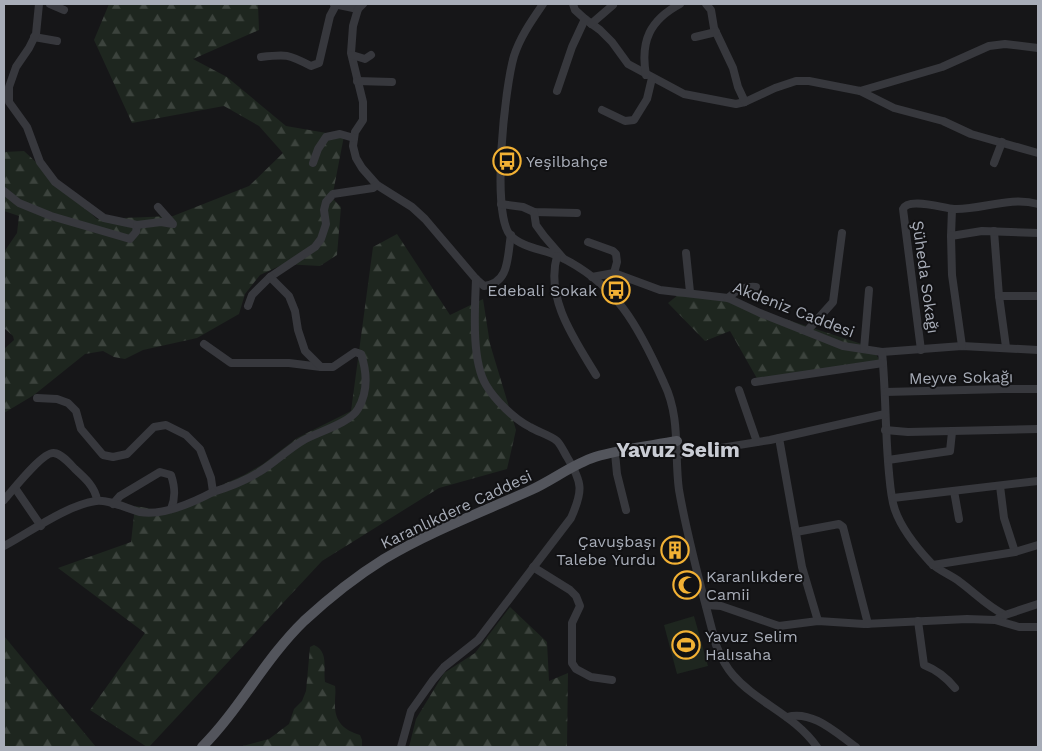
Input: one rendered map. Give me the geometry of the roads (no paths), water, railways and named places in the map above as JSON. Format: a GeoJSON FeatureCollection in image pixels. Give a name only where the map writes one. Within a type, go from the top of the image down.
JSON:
{"type":"FeatureCollection","features":[{"type":"Feature","properties":{"kind":"main road","name":"Karanlıkdere Caddesi"},"geometry":{"type":"LineString","coordinates":[[202,747],[223,724],[282,644],[352,580],[403,548],[542,485],[595,457],[677,441]]}},
{"type":"Feature","properties":{"kind":"street"},"geometry":{"type":"LineString","coordinates":[[39,4],[34,37],[16,67],[9,87],[9,102],[27,127],[40,162],[55,182],[104,218],[137,224],[160,222],[173,224],[158,207]]}},
{"type":"Feature","properties":{"kind":"street"},"geometry":{"type":"LineString","coordinates":[[50,4],[64,10]]}},
{"type":"Feature","properties":{"kind":"street"},"geometry":{"type":"LineString","coordinates":[[261,57],[292,56],[310,66],[319,63],[330,16],[335,4],[360,6],[353,26],[352,55],[363,102],[363,120],[355,132],[353,146],[356,158],[362,168],[376,184],[412,207],[484,286],[494,285],[504,277],[511,235]]}},
{"type":"Feature","properties":{"kind":"street"},"geometry":{"type":"LineString","coordinates":[[543,4],[519,42],[511,70],[502,144],[501,204],[504,222],[511,235],[526,245],[558,256],[592,277],[616,298],[639,332],[670,397],[676,425],[679,490],[716,644],[725,665],[741,683],[788,717],[807,734],[816,747]]}},
{"type":"Feature","properties":{"kind":"street"},"geometry":{"type":"LineString","coordinates":[[573,4],[575,10],[612,42],[628,64],[684,94],[736,104],[796,81],[809,81],[860,91],[894,108],[943,121],[971,134],[1038,153]]}},
{"type":"Feature","properties":{"kind":"street"},"geometry":{"type":"LineString","coordinates":[[602,110],[625,121],[634,120],[647,99],[649,76],[645,50],[648,35],[657,20],[668,10],[680,4]]}},
{"type":"Feature","properties":{"kind":"street"},"geometry":{"type":"LineString","coordinates":[[706,4],[711,10],[716,32],[734,68],[738,87],[745,102]]}},
{"type":"Feature","properties":{"kind":"street"},"geometry":{"type":"LineString","coordinates":[[557,91],[572,47],[588,22],[613,5]]}},
{"type":"Feature","properties":{"kind":"street"},"geometry":{"type":"LineString","coordinates":[[695,37],[716,32]]}},
{"type":"Feature","properties":{"kind":"street"},"geometry":{"type":"LineString","coordinates":[[34,37],[57,41]]}},
{"type":"Feature","properties":{"kind":"street"},"geometry":{"type":"LineString","coordinates":[[860,91],[942,68],[989,46],[1005,44],[1038,48]]}},
{"type":"Feature","properties":{"kind":"street"},"geometry":{"type":"LineString","coordinates":[[352,55],[365,59],[371,55]]}},
{"type":"Feature","properties":{"kind":"street"},"geometry":{"type":"LineString","coordinates":[[357,81],[392,82]]}},
{"type":"Feature","properties":{"kind":"street"},"geometry":{"type":"LineString","coordinates":[[313,163],[318,148],[326,137],[340,134],[354,138]]}},
{"type":"Feature","properties":{"kind":"street"},"geometry":{"type":"LineString","coordinates":[[994,163],[1002,142]]}},
{"type":"Feature","properties":{"kind":"street"},"geometry":{"type":"LineString","coordinates":[[248,306],[252,295],[270,277],[315,247],[321,239],[326,224],[324,210],[326,202],[333,194],[373,188],[376,184]]}},
{"type":"Feature","properties":{"kind":"street"},"geometry":{"type":"LineString","coordinates":[[4,191],[19,203],[51,216],[130,239],[136,232],[137,224]]}},
{"type":"Feature","properties":{"kind":"street"},"geometry":{"type":"LineString","coordinates":[[962,346],[952,275],[952,208],[966,208],[1015,201],[1038,204]]}},
{"type":"Feature","properties":{"kind":"street","name":"Şüheda Sokağı"},"geometry":{"type":"LineString","coordinates":[[921,350],[903,209],[904,205],[908,203],[952,208]]}},
{"type":"Feature","properties":{"kind":"street"},"geometry":{"type":"LineString","coordinates":[[501,204],[523,207],[534,212],[577,213]]}},
{"type":"Feature","properties":{"kind":"street"},"geometry":{"type":"LineString","coordinates":[[534,212],[536,225],[565,260]]}},
{"type":"Feature","properties":{"kind":"street"},"geometry":{"type":"LineString","coordinates":[[951,236],[994,231],[1038,233]]}},
{"type":"Feature","properties":{"kind":"street"},"geometry":{"type":"LineString","coordinates":[[994,231],[999,296],[1006,347]]}},
{"type":"Feature","properties":{"kind":"street"},"geometry":{"type":"LineString","coordinates":[[807,332],[833,302],[842,233]]}},
{"type":"Feature","properties":{"kind":"street"},"geometry":{"type":"LineString","coordinates":[[588,242],[613,251],[616,254],[617,262],[614,273],[592,277]]}},
{"type":"Feature","properties":{"kind":"street"},"geometry":{"type":"LineString","coordinates":[[686,253],[690,292]]}},
{"type":"Feature","properties":{"kind":"street"},"geometry":{"type":"LineString","coordinates":[[558,256],[554,268],[558,300],[565,322],[596,375]]}},
{"type":"Feature","properties":{"kind":"street","name":"Akdeniz Caddesi"},"geometry":{"type":"LineString","coordinates":[[614,273],[660,290],[690,292],[728,298],[760,313],[844,346],[882,352],[962,346],[1038,350]]}},
{"type":"Feature","properties":{"kind":"street"},"geometry":{"type":"LineString","coordinates":[[270,277],[288,296],[295,311],[298,330],[305,352],[321,367]]}},
{"type":"Feature","properties":{"kind":"street"},"geometry":{"type":"LineString","coordinates":[[401,747],[411,710],[444,667],[478,640],[571,518],[580,498],[579,480],[558,441],[527,426],[507,411],[486,385],[477,364],[476,279]]}},
{"type":"Feature","properties":{"kind":"street"},"geometry":{"type":"LineString","coordinates":[[728,298],[734,292],[746,286],[756,287]]}},
{"type":"Feature","properties":{"kind":"street"},"geometry":{"type":"LineString","coordinates":[[864,349],[869,290]]}},
{"type":"Feature","properties":{"kind":"street"},"geometry":{"type":"LineString","coordinates":[[999,296],[1038,296]]}},
{"type":"Feature","properties":{"kind":"street"},"geometry":{"type":"LineString","coordinates":[[4,546],[70,509],[97,500],[142,512],[171,509],[231,486],[258,473],[303,440],[352,417],[358,409],[365,391],[365,366],[361,354],[355,352],[333,367],[289,363],[231,363],[204,344]]}},
{"type":"Feature","properties":{"kind":"street"},"geometry":{"type":"LineString","coordinates":[[882,352],[885,430],[892,498],[900,521],[917,547],[933,565],[958,580],[992,609],[1006,615]]}},
{"type":"Feature","properties":{"kind":"street"},"geometry":{"type":"LineString","coordinates":[[755,382],[883,363]]}},
{"type":"Feature","properties":{"kind":"street","name":"Meyve Sokağı"},"geometry":{"type":"LineString","coordinates":[[885,392],[1038,389]]}},
{"type":"Feature","properties":{"kind":"street"},"geometry":{"type":"LineString","coordinates":[[739,390],[757,442]]}},
{"type":"Feature","properties":{"kind":"street"},"geometry":{"type":"LineString","coordinates":[[37,398],[57,399],[68,403],[76,411],[81,429],[103,455],[113,457],[127,454],[154,427],[166,425],[173,428],[186,435],[200,449],[211,478],[213,492]]}},
{"type":"Feature","properties":{"kind":"street"},"geometry":{"type":"LineString","coordinates":[[677,455],[779,438],[885,414]]}},
{"type":"Feature","properties":{"kind":"street"},"geometry":{"type":"LineString","coordinates":[[885,430],[952,432],[1038,429]]}},
{"type":"Feature","properties":{"kind":"street"},"geometry":{"type":"LineString","coordinates":[[888,460],[950,451],[952,432]]}},
{"type":"Feature","properties":{"kind":"street"},"geometry":{"type":"LineString","coordinates":[[779,438],[802,567],[818,621]]}},
{"type":"Feature","properties":{"kind":"street"},"geometry":{"type":"LineString","coordinates":[[4,500],[49,453],[62,456],[96,491],[97,500]]}},
{"type":"Feature","properties":{"kind":"street"},"geometry":{"type":"LineString","coordinates":[[615,453],[617,474],[626,510]]}},
{"type":"Feature","properties":{"kind":"street"},"geometry":{"type":"LineString","coordinates":[[113,504],[120,496],[160,472],[171,475],[174,484],[174,502],[171,509]]}},
{"type":"Feature","properties":{"kind":"street"},"geometry":{"type":"LineString","coordinates":[[892,498],[1038,481]]}},
{"type":"Feature","properties":{"kind":"street"},"geometry":{"type":"LineString","coordinates":[[1000,486],[1004,518],[1015,552]]}},
{"type":"Feature","properties":{"kind":"street"},"geometry":{"type":"LineString","coordinates":[[15,488],[40,526]]}},
{"type":"Feature","properties":{"kind":"street"},"geometry":{"type":"LineString","coordinates":[[954,491],[959,519]]}},
{"type":"Feature","properties":{"kind":"street"},"geometry":{"type":"LineString","coordinates":[[796,532],[839,524],[843,528],[868,624]]}},
{"type":"Feature","properties":{"kind":"street"},"geometry":{"type":"LineString","coordinates":[[933,565],[1015,552],[1038,545]]}},
{"type":"Feature","properties":{"kind":"street"},"geometry":{"type":"LineString","coordinates":[[533,567],[570,590],[576,596],[580,606],[572,623],[572,663],[576,669],[591,677],[612,680]]}},
{"type":"Feature","properties":{"kind":"street"},"geometry":{"type":"LineString","coordinates":[[994,620],[1038,604]]}},
{"type":"Feature","properties":{"kind":"street"},"geometry":{"type":"LineString","coordinates":[[706,605],[721,606],[778,626],[818,621],[868,624],[967,619],[994,620],[1019,627],[1038,628]]}},
{"type":"Feature","properties":{"kind":"street"},"geometry":{"type":"LineString","coordinates":[[918,621],[924,665],[936,669],[955,688]]}},
{"type":"Feature","properties":{"kind":"street"},"geometry":{"type":"LineString","coordinates":[[788,717],[800,715],[813,718],[856,747]]}},
{"type":"Feature","properties":{"kind":"place","name":"Yeşilbahçe"},"geometry":{"type":"Point","coordinates":[507,161]}},
{"type":"Feature","properties":{"kind":"place","name":"Edebali Sokak"},"geometry":{"type":"Point","coordinates":[616,290]}},
{"type":"Feature","properties":{"kind":"place","name":"Çavuşbaşı Talebe Yurdu"},"geometry":{"type":"Point","coordinates":[675,550]}},
{"type":"Feature","properties":{"kind":"place","name":"Karanlıkdere Camii"},"geometry":{"type":"Point","coordinates":[687,585]}},
{"type":"Feature","properties":{"kind":"place","name":"Yavuz Selim Halısaha"},"geometry":{"type":"Point","coordinates":[686,645]}},
{"type":"Feature","properties":{"kind":"district","name":"Yavuz Selim"},"geometry":{"type":"Point","coordinates":[678,450]}}]}
